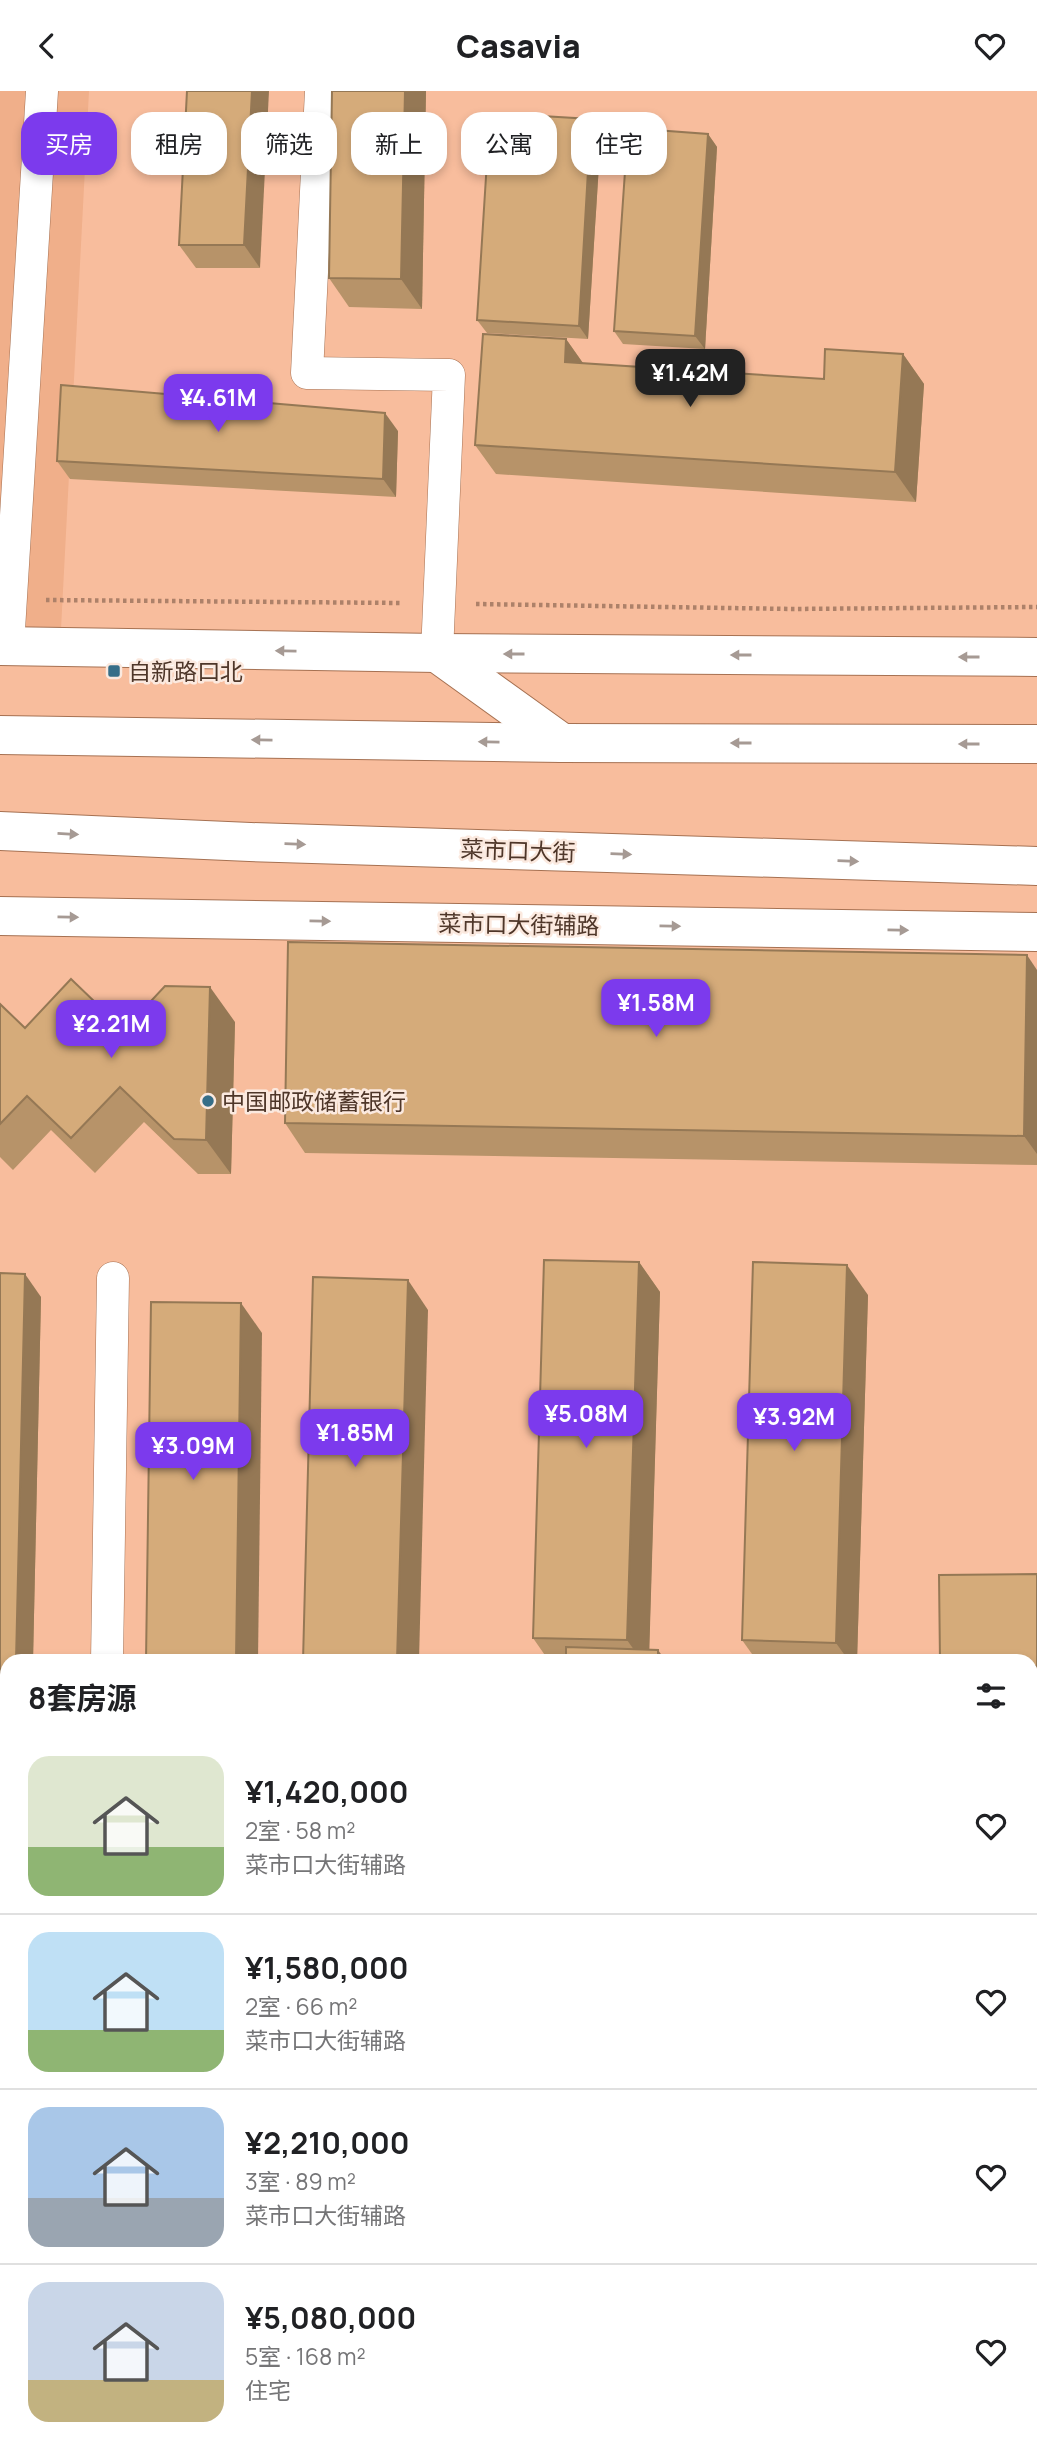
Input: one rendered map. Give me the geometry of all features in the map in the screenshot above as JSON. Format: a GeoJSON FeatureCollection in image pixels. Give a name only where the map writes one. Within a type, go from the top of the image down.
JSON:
{"type":"FeatureCollection","features":[{"type":"Feature","properties":{"kind":"main road"},"geometry":{"type":"LineString","coordinates":[[4,646],[436,653],[1037,657]]}},
{"type":"Feature","properties":{"kind":"main road"},"geometry":{"type":"LineString","coordinates":[[436,653],[562,743]]}},
{"type":"Feature","properties":{"kind":"main road"},"geometry":{"type":"LineString","coordinates":[[0,735],[562,743],[1037,744]]}},
{"type":"Feature","properties":{"kind":"main road","name":"菜市口大街"},"geometry":{"type":"LineString","coordinates":[[0,831],[264,843],[1037,866]]}},
{"type":"Feature","properties":{"kind":"main road","name":"菜市口大街辅路"},"geometry":{"type":"LineString","coordinates":[[0,916],[1037,932]]}},
{"type":"Feature","properties":{"kind":"street"},"geometry":{"type":"LineString","coordinates":[[4,646],[10,600],[42,91]]}},
{"type":"Feature","properties":{"kind":"street"},"geometry":{"type":"LineString","coordinates":[[321,91],[307,373],[449,375],[436,653]]}},
{"type":"Feature","properties":{"kind":"street"},"geometry":{"type":"LineString","coordinates":[[107,1654],[113,1278]]}},
{"type":"Feature","properties":{"kind":"path"},"geometry":{"type":"LineString","coordinates":[[10,600],[401,603]]}},
{"type":"Feature","properties":{"kind":"path"},"geometry":{"type":"LineString","coordinates":[[475,604],[792,609],[1037,607]]}},
{"type":"Feature","properties":{"kind":"shaded area"},"geometry":{"type":"Polygon","coordinates":[[[0,91],[89,91],[88,112],[21,112],[21,175],[85,175],[61,629],[0,627],[0,91]]]}},
{"type":"Feature","properties":{"kind":"building"},"geometry":{"type":"Polygon","coordinates":[[[187,91],[252,91],[251,112],[241,112],[241,175],[248,175],[244,245],[179,245],[183,175],[227,175],[227,112],[186,112],[187,91]]]}},
{"type":"Feature","properties":{"kind":"building"},"geometry":{"type":"Polygon","coordinates":[[[332,91],[405,91],[405,112],[351,112],[351,175],[403,175],[401,279],[329,278],[331,175],[337,175],[337,112],[332,112],[332,91]]]}},
{"type":"Feature","properties":{"kind":"building"},"geometry":{"type":"Polygon","coordinates":[[[557,117],[571,118],[571,175],[588,175],[579,326],[477,320],[486,175],[557,175],[557,117]]]}},
{"type":"Feature","properties":{"kind":"building"},"geometry":{"type":"Polygon","coordinates":[[[667,131],[708,134],[695,336],[614,331],[625,175],[667,175],[667,131]]]}},
{"type":"Feature","properties":{"kind":"building"},"geometry":{"type":"Polygon","coordinates":[[[483,334],[566,339],[565,362],[824,379],[825,349],[903,354],[895,472],[475,445],[483,334]]]}},
{"type":"Feature","properties":{"kind":"building"},"geometry":{"type":"Polygon","coordinates":[[[61,385],[385,413],[383,479],[57,461],[61,385]]]}},
{"type":"Feature","properties":{"kind":"building"},"geometry":{"type":"Polygon","coordinates":[[[288,942],[1027,955],[1024,1136],[285,1123],[288,942]]]}},
{"type":"Feature","properties":{"kind":"building"},"geometry":{"type":"Polygon","coordinates":[[[71,979],[124,1030],[165,986],[210,987],[206,1140],[174,1139],[120,1087],[71,1138],[27,1096],[0,1124],[0,1004],[25,1028],[71,979]]]}},
{"type":"Feature","properties":{"kind":"building"},"geometry":{"type":"Polygon","coordinates":[[[544,1260],[639,1262],[627,1640],[533,1638],[544,1260]]]}},
{"type":"Feature","properties":{"kind":"building"},"geometry":{"type":"Polygon","coordinates":[[[753,1262],[847,1265],[836,1643],[742,1640],[753,1262]]]}},
{"type":"Feature","properties":{"kind":"building"},"geometry":{"type":"Polygon","coordinates":[[[0,1273],[25,1274],[16,1654],[0,1654],[0,1273]]]}},
{"type":"Feature","properties":{"kind":"building"},"geometry":{"type":"Polygon","coordinates":[[[313,1277],[408,1280],[397,1654],[303,1654],[313,1277]]]}},
{"type":"Feature","properties":{"kind":"building"},"geometry":{"type":"Polygon","coordinates":[[[151,1302],[241,1303],[236,1654],[146,1654],[151,1302]]]}},
{"type":"Feature","properties":{"kind":"building"},"geometry":{"type":"Polygon","coordinates":[[[1037,1574],[1037,1654],[940,1654],[939,1575],[1037,1574]]]}},
{"type":"Feature","properties":{"kind":"building"},"geometry":{"type":"Polygon","coordinates":[[[566,1647],[658,1650],[658,1654],[566,1654],[566,1647]]]}},
{"type":"Feature","properties":{"kind":"place","name":"自新路口北"},"geometry":{"type":"Point","coordinates":[114,671]}},
{"type":"Feature","properties":{"kind":"place","name":"中国邮政储蓄银行"},"geometry":{"type":"Point","coordinates":[208,1101]}}]}
